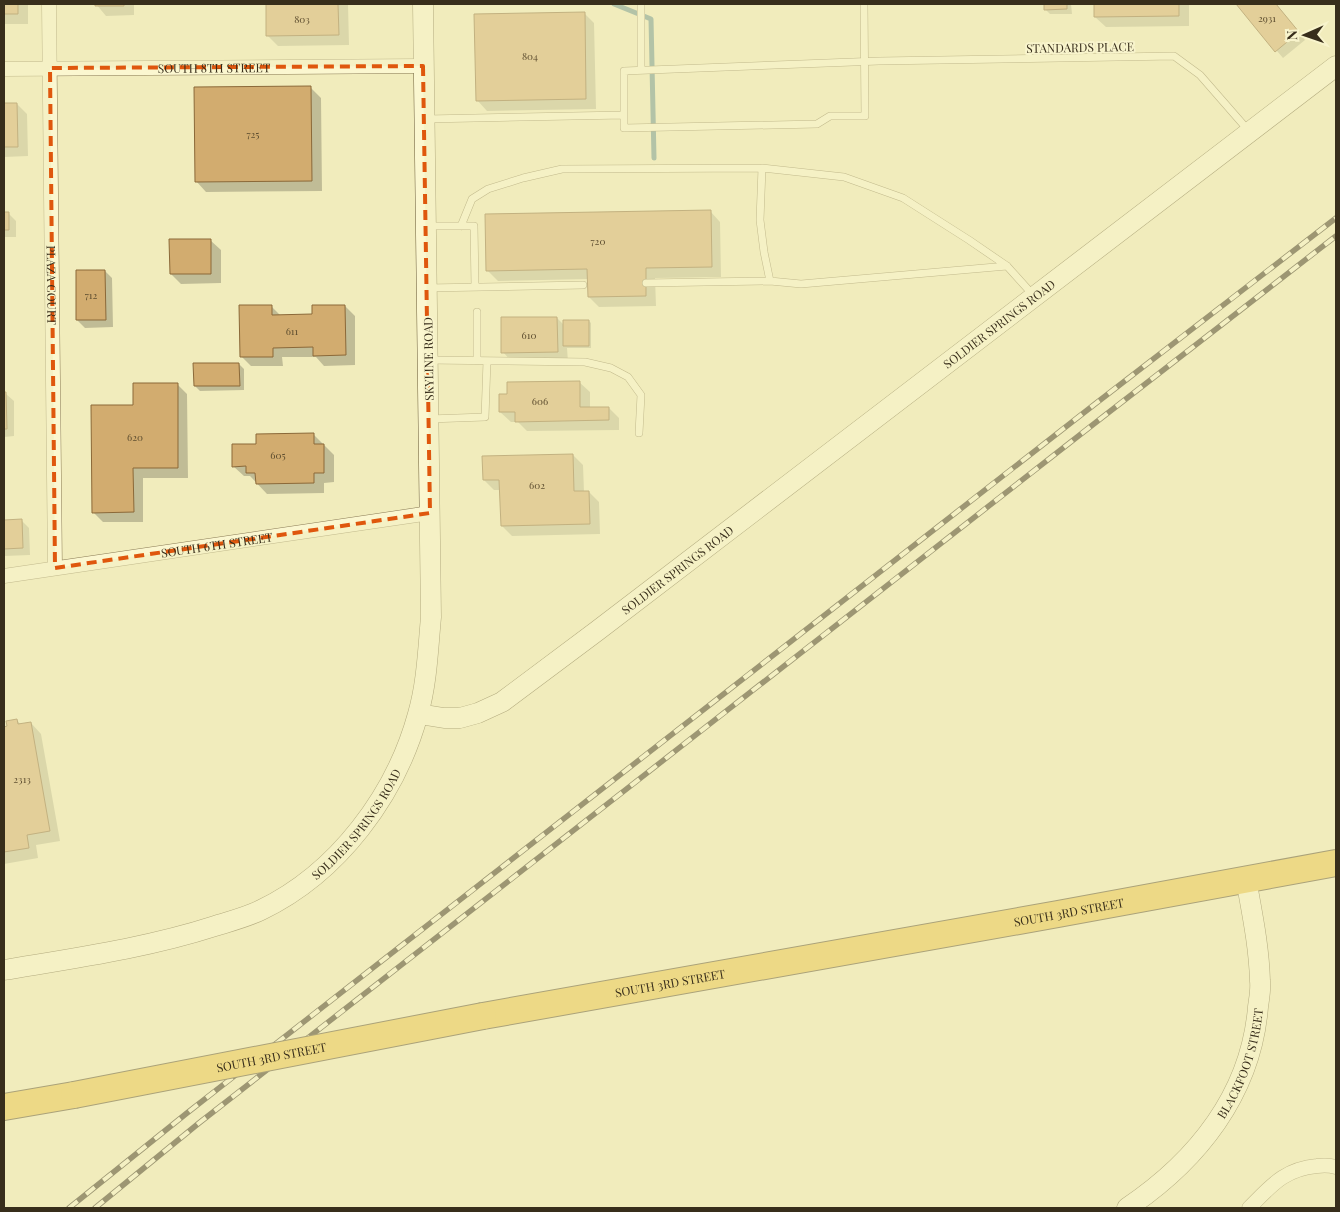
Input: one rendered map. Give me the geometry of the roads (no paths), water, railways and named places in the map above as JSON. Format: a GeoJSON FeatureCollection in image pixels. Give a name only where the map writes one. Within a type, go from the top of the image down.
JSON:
{"type":"FeatureCollection","features":[{"type":"Feature","properties":{"kind":"highway","name":"SOUTH 3RD STREET"},"geometry":{"type":"LineString","coordinates":[[4,1107],[483,1016],[1048,916],[1336,862]]}},
{"type":"Feature","properties":{"kind":"street","name":"PLAZA COURT"},"geometry":{"type":"LineString","coordinates":[[49,4],[55,568]]}},
{"type":"Feature","properties":{"kind":"street","name":"SKYLINE ROAD"},"geometry":{"type":"LineString","coordinates":[[419,714],[427,668],[431,617],[422,4]]}},
{"type":"Feature","properties":{"kind":"street","name":"SOUTH 8TH STREET"},"geometry":{"type":"LineString","coordinates":[[4,69],[424,66]]}},
{"type":"Feature","properties":{"kind":"street","name":"SOLDIER SPRINGS ROAD"},"geometry":{"type":"LineString","coordinates":[[4,970],[133,948],[188,935],[262,910],[295,890],[317,873],[343,848],[369,816],[391,783],[406,751],[419,714],[444,718],[460,718],[478,713],[502,702],[1336,66]]}},
{"type":"Feature","properties":{"kind":"street","name":"SOUTH 6TH STREET"},"geometry":{"type":"LineString","coordinates":[[4,576],[430,513]]}},
{"type":"Feature","properties":{"kind":"street","name":"BLACKFOOT STREET"},"geometry":{"type":"LineString","coordinates":[[1127,1208],[1170,1175],[1192,1153],[1214,1125],[1231,1098],[1247,1065],[1257,1026],[1260,983],[1257,942],[1246,879]]}},
{"type":"Feature","properties":{"kind":"street"},"geometry":{"type":"LineString","coordinates":[[1249,1208],[1276,1181],[1291,1171],[1312,1166],[1330,1165],[1336,1167]]}},
{"type":"Feature","properties":{"kind":"lane"},"geometry":{"type":"LineString","coordinates":[[641,4],[641,70],[624,71],[624,128],[817,124],[830,116],[865,116],[864,4]]}},
{"type":"Feature","properties":{"kind":"lane","name":"STANDARDS PLACE"},"geometry":{"type":"LineString","coordinates":[[641,70],[879,61],[1174,56],[1200,75],[1250,132]]}},
{"type":"Feature","properties":{"kind":"lane"},"geometry":{"type":"LineString","coordinates":[[424,119],[624,115]]}},
{"type":"Feature","properties":{"kind":"lane"},"geometry":{"type":"LineString","coordinates":[[461,226],[472,199],[488,189],[562,169],[762,168],[844,177],[902,198],[969,240],[1006,266],[1034,297]]}},
{"type":"Feature","properties":{"kind":"lane"},"geometry":{"type":"LineString","coordinates":[[762,168],[760,220],[770,281]]}},
{"type":"Feature","properties":{"kind":"lane"},"geometry":{"type":"LineString","coordinates":[[426,226],[474,226],[475,286]]}},
{"type":"Feature","properties":{"kind":"lane"},"geometry":{"type":"LineString","coordinates":[[646,283],[770,281],[800,284],[1006,266]]}},
{"type":"Feature","properties":{"kind":"lane"},"geometry":{"type":"LineString","coordinates":[[427,288],[583,285]]}},
{"type":"Feature","properties":{"kind":"lane"},"geometry":{"type":"LineString","coordinates":[[477,312],[477,361]]}},
{"type":"Feature","properties":{"kind":"lane"},"geometry":{"type":"LineString","coordinates":[[428,360],[585,362],[611,368],[628,377],[640,395],[640,433]]}},
{"type":"Feature","properties":{"kind":"lane"},"geometry":{"type":"LineString","coordinates":[[429,418],[486,417],[487,361]]}},
{"type":"Feature","properties":{"kind":"waterway"},"geometry":{"type":"LineString","coordinates":[[614,4],[651,19],[654,158]]}},
{"type":"Feature","properties":{"kind":"railway"},"geometry":{"type":"LineString","coordinates":[[69,1208],[187,1113],[1336,218]]}},
{"type":"Feature","properties":{"kind":"railway"},"geometry":{"type":"LineString","coordinates":[[95,1208],[199,1123],[1336,236]]}}]}
